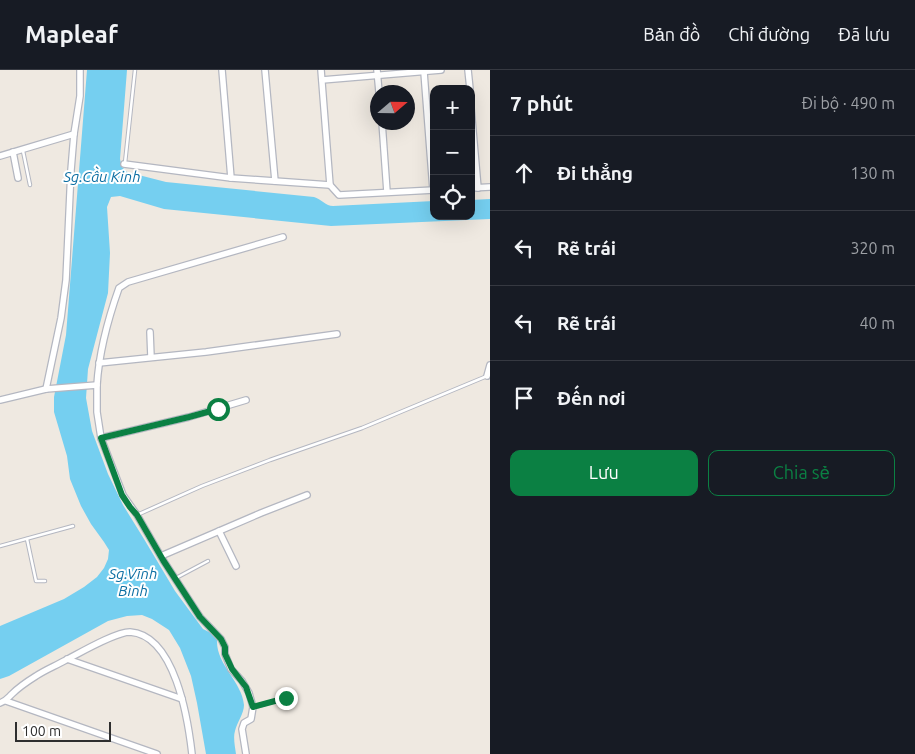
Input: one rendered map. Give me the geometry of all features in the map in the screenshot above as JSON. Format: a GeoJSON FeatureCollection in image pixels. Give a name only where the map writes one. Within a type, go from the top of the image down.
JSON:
{"type":"FeatureCollection","features":[{"type":"Feature","properties":{"kind":"street"},"geometry":{"type":"LineString","coordinates":[[49,389],[66,280],[71,170],[80,96],[80,70]]}},
{"type":"Feature","properties":{"kind":"street"},"geometry":{"type":"LineString","coordinates":[[222,70],[231,178]]}},
{"type":"Feature","properties":{"kind":"street"},"geometry":{"type":"LineString","coordinates":[[265,70],[275,181]]}},
{"type":"Feature","properties":{"kind":"street"},"geometry":{"type":"LineString","coordinates":[[321,70],[330,186]]}},
{"type":"Feature","properties":{"kind":"street"},"geometry":{"type":"LineString","coordinates":[[322,80],[378,73],[441,70]]}},
{"type":"Feature","properties":{"kind":"street"},"geometry":{"type":"LineString","coordinates":[[468,70],[470,85]]}},
{"type":"Feature","properties":{"kind":"street"},"geometry":{"type":"LineString","coordinates":[[424,72],[432,175]]}},
{"type":"Feature","properties":{"kind":"street"},"geometry":{"type":"LineString","coordinates":[[383,130],[387,192]]}},
{"type":"Feature","properties":{"kind":"street"},"geometry":{"type":"LineString","coordinates":[[472,130],[474,175]]}},
{"type":"Feature","properties":{"kind":"street"},"geometry":{"type":"LineString","coordinates":[[0,156],[74,134]]}},
{"type":"Feature","properties":{"kind":"street"},"geometry":{"type":"LineString","coordinates":[[13,152],[18,178]]}},
{"type":"Feature","properties":{"kind":"street"},"geometry":{"type":"LineString","coordinates":[[124,164],[231,178],[330,186],[339,194],[430,190]]}},
{"type":"Feature","properties":{"kind":"street"},"geometry":{"type":"LineString","coordinates":[[475,188],[490,188]]}},
{"type":"Feature","properties":{"kind":"street"},"geometry":{"type":"LineString","coordinates":[[246,754],[242,729],[244,723],[251,719],[253,707],[246,687],[232,669],[221,639],[200,617],[137,515],[122,495],[101,438],[97,412],[98,363],[119,288],[128,282],[283,237]]}},
{"type":"Feature","properties":{"kind":"street"},"geometry":{"type":"LineString","coordinates":[[150,332],[151,357]]}},
{"type":"Feature","properties":{"kind":"street"},"geometry":{"type":"LineString","coordinates":[[98,363],[206,352],[337,334]]}},
{"type":"Feature","properties":{"kind":"street"},"geometry":{"type":"LineString","coordinates":[[489,375],[490,366]]}},
{"type":"Feature","properties":{"kind":"street"},"geometry":{"type":"LineString","coordinates":[[0,400],[49,389],[97,385]]}},
{"type":"Feature","properties":{"kind":"street"},"geometry":{"type":"LineString","coordinates":[[101,438],[189,417],[246,400]]}},
{"type":"Feature","properties":{"kind":"street"},"geometry":{"type":"LineString","coordinates":[[161,556],[260,513],[308,495]]}},
{"type":"Feature","properties":{"kind":"street"},"geometry":{"type":"LineString","coordinates":[[219,531],[236,566]]}},
{"type":"Feature","properties":{"kind":"street"},"geometry":{"type":"LineString","coordinates":[[156,754],[3,702],[37,675],[67,659],[120,633],[140,634],[151,641],[163,653],[170,664],[182,699],[192,754]]}},
{"type":"Feature","properties":{"kind":"street"},"geometry":{"type":"LineString","coordinates":[[67,659],[182,699]]}},
{"type":"Feature","properties":{"kind":"lane"},"geometry":{"type":"LineString","coordinates":[[124,164],[135,70]]}},
{"type":"Feature","properties":{"kind":"lane"},"geometry":{"type":"LineString","coordinates":[[23,149],[30,185]]}},
{"type":"Feature","properties":{"kind":"lane"},"geometry":{"type":"LineString","coordinates":[[137,515],[202,486],[362,428],[489,375]]}},
{"type":"Feature","properties":{"kind":"lane"},"geometry":{"type":"LineString","coordinates":[[0,546],[73,526]]}},
{"type":"Feature","properties":{"kind":"lane"},"geometry":{"type":"LineString","coordinates":[[27,539],[36,582],[45,581]]}},
{"type":"Feature","properties":{"kind":"lane"},"geometry":{"type":"LineString","coordinates":[[175,579],[208,561]]}},
{"type":"Feature","properties":{"kind":"lane"},"geometry":{"type":"LineString","coordinates":[[253,707],[286,698]]}},
{"type":"Feature","properties":{"kind":"water"},"geometry":{"type":"Polygon","coordinates":[[[87,70],[127,70],[120,159],[122,167],[127,172],[166,182],[314,197],[333,206],[430,201],[430,220],[467,220],[331,226],[164,209],[120,196],[111,197],[107,207],[110,253],[108,293],[88,369],[86,398],[92,431],[108,474],[123,505],[175,591],[203,629],[211,633],[217,640],[221,657],[239,688],[244,705],[234,733],[236,754],[206,754],[191,676],[180,648],[169,630],[142,615],[127,616],[108,621],[9,676],[0,679],[0,626],[64,599],[84,587],[97,577],[108,559],[109,550],[81,506],[70,479],[67,456],[54,412],[54,397],[66,335],[87,70]]]}},
{"type":"Feature","properties":{"kind":"water"},"geometry":{"type":"Polygon","coordinates":[[[490,199],[490,219],[475,220],[475,200],[490,199]]]}},
{"type":"Feature","properties":{"kind":"route"},"geometry":{"type":"LineString","coordinates":[[218,409],[101,438],[122,495],[137,515],[163,560],[200,617],[221,639],[232,669],[246,687],[253,707],[286,698]]}},
{"type":"Feature","properties":{"kind":"water label","name":"Sg.Cầu Kinh"},"geometry":{"type":"Point","coordinates":[102,177]}},
{"type":"Feature","properties":{"kind":"water label","name":"Sg.Vĩnh Bình"},"geometry":{"type":"Point","coordinates":[133,582]}}]}
